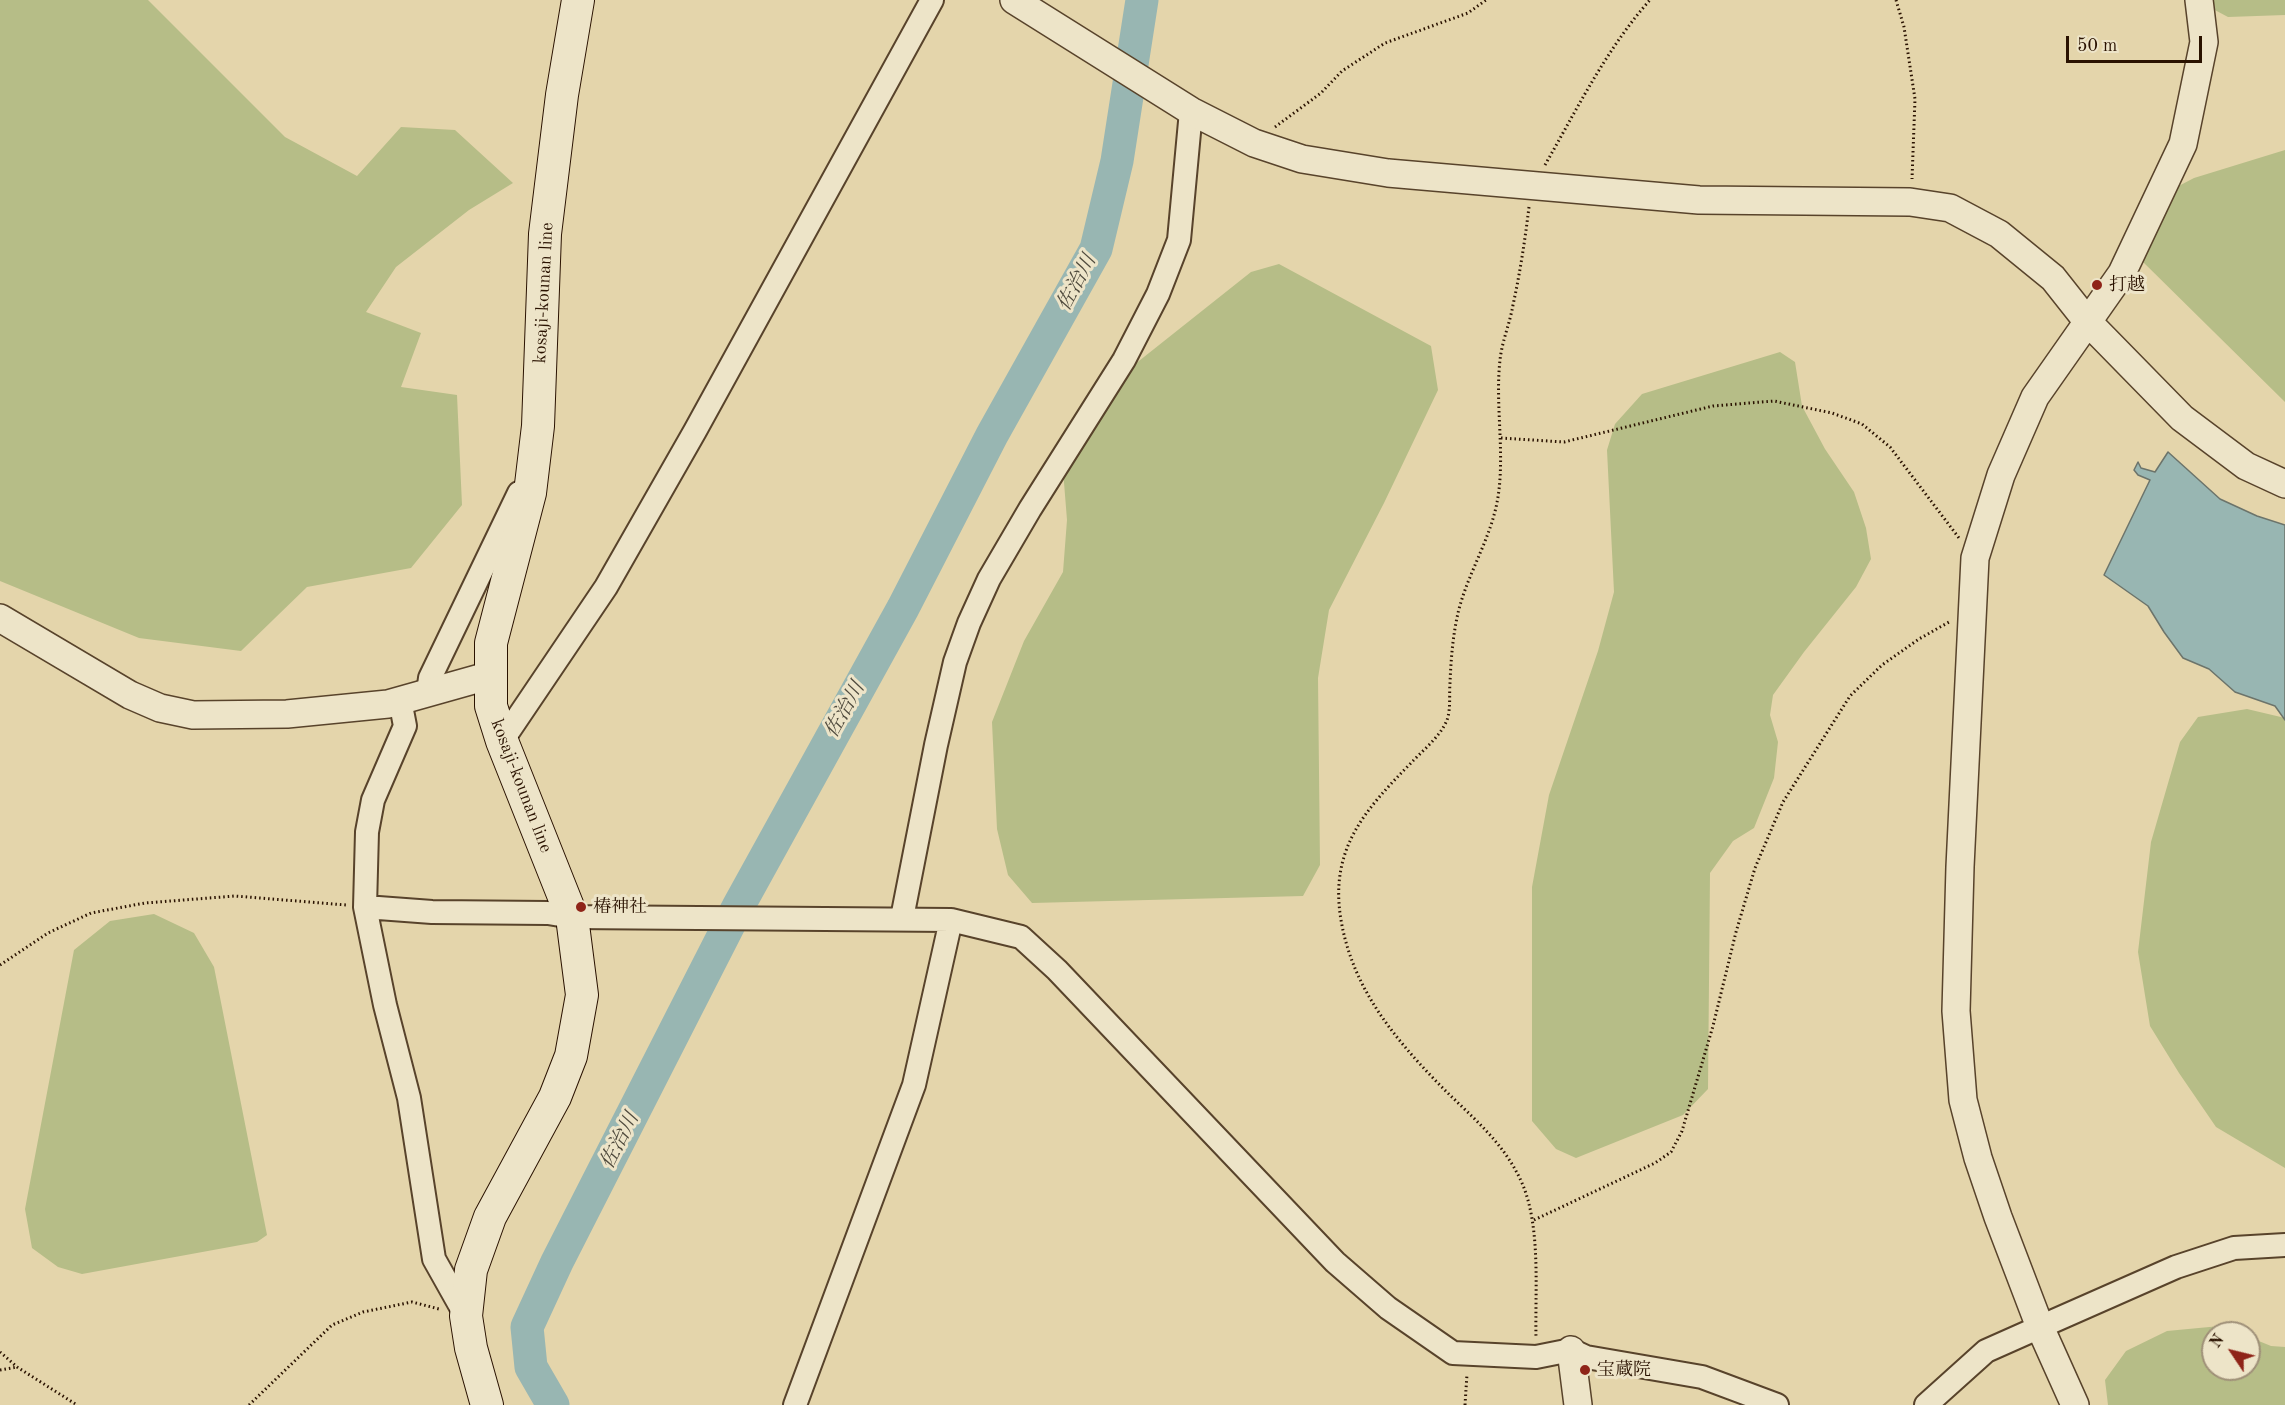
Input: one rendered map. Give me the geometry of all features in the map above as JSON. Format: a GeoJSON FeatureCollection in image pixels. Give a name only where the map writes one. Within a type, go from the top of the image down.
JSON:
{"type":"FeatureCollection","features":[{"type":"Feature","properties":{"kind":"main road","name":"kosaji-kounan line"},"geometry":{"type":"LineString","coordinates":[[487,1405],[471,1348],[466,1316],[471,1270],[490,1217],[555,1097],[571,1056],[582,995],[572,917],[502,741],[491,706],[491,643],[530,493],[538,426],[545,234],[562,94],[578,0]]}},
{"type":"Feature","properties":{"kind":"street"},"geometry":{"type":"LineString","coordinates":[[502,741],[606,587],[701,420],[932,0]]}},
{"type":"Feature","properties":{"kind":"street"},"geometry":{"type":"LineString","coordinates":[[1014,0],[1191,111],[1254,143],[1302,159],[1388,173],[1699,200],[1911,202],[1950,208],[2000,234],[2053,278],[2087,321],[2182,418],[2246,466],[2285,484]]}},
{"type":"Feature","properties":{"kind":"street"},"geometry":{"type":"LineString","coordinates":[[2075,1405],[2040,1326],[1995,1207],[1978,1158],[1963,1100],[1956,1011],[1960,867],[1975,558],[2001,475],[2035,397],[2122,273],[2183,144],[2204,42],[2199,0]]}},
{"type":"Feature","properties":{"kind":"street"},"geometry":{"type":"LineString","coordinates":[[902,918],[936,744],[955,662],[969,623],[989,579],[1124,360],[1158,294],[1179,240],[1191,111]]}},
{"type":"Feature","properties":{"kind":"street"},"geometry":{"type":"LineString","coordinates":[[428,693],[430,678],[520,492],[530,493]]}},
{"type":"Feature","properties":{"kind":"street"},"geometry":{"type":"LineString","coordinates":[[0,618],[130,695],[160,708],[193,715],[287,714],[353,708],[400,700],[491,675]]}},
{"type":"Feature","properties":{"kind":"street"},"geometry":{"type":"LineString","coordinates":[[400,700],[405,726],[373,800],[367,832],[365,908],[383,994],[409,1098],[435,1259],[466,1316]]}},
{"type":"Feature","properties":{"kind":"street"},"geometry":{"type":"LineString","coordinates":[[365,908],[432,912],[548,914],[572,917],[718,916],[951,920],[1021,937],[1065,978],[1335,1262],[1388,1308],[1453,1353],[1536,1357],[1571,1350],[1586,1357],[1702,1377],[1777,1405]]}},
{"type":"Feature","properties":{"kind":"street"},"geometry":{"type":"LineString","coordinates":[[795,1405],[914,1085],[951,920]]}},
{"type":"Feature","properties":{"kind":"street"},"geometry":{"type":"LineString","coordinates":[[1926,1405],[1986,1351],[2040,1326],[2176,1267],[2234,1248],[2285,1245]]}},
{"type":"Feature","properties":{"kind":"street"},"geometry":{"type":"LineString","coordinates":[[1571,1350],[1578,1405]]}},
{"type":"Feature","properties":{"kind":"path"},"geometry":{"type":"LineString","coordinates":[[1254,143],[1321,93],[1342,71],[1385,43],[1468,13],[1486,0]]}},
{"type":"Feature","properties":{"kind":"path"},"geometry":{"type":"LineString","coordinates":[[1536,1357],[1533,1220],[1522,1183],[1504,1152],[1479,1121],[1434,1080],[1380,1018],[1352,965],[1341,918],[1340,881],[1345,854],[1355,827],[1375,799],[1439,733],[1448,718],[1452,656],[1459,609],[1490,526],[1498,497],[1501,438],[1500,359],[1514,304],[1532,186],[1595,78],[1637,15],[1650,0]]}},
{"type":"Feature","properties":{"kind":"path"},"geometry":{"type":"LineString","coordinates":[[1896,0],[1904,27],[1915,99],[1911,202]]}},
{"type":"Feature","properties":{"kind":"path"},"geometry":{"type":"LineString","coordinates":[[1501,438],[1564,442],[1713,406],[1774,401],[1832,413],[1862,424],[1890,447],[1939,515],[1975,558]]}},
{"type":"Feature","properties":{"kind":"path"},"geometry":{"type":"LineString","coordinates":[[1533,1220],[1655,1163],[1671,1152],[1682,1131],[1755,868],[1783,802],[1850,696],[1882,664],[1919,639],[1972,609]]}},
{"type":"Feature","properties":{"kind":"path"},"geometry":{"type":"LineString","coordinates":[[0,964],[48,933],[91,913],[145,903],[235,896],[365,908]]}},
{"type":"Feature","properties":{"kind":"path"},"geometry":{"type":"LineString","coordinates":[[249,1405],[332,1325],[363,1312],[412,1302],[466,1316]]}},
{"type":"Feature","properties":{"kind":"path"},"geometry":{"type":"LineString","coordinates":[[0,1352],[17,1367],[77,1405]]}},
{"type":"Feature","properties":{"kind":"path"},"geometry":{"type":"LineString","coordinates":[[1465,1405],[1468,1353]]}},
{"type":"Feature","properties":{"kind":"path"},"geometry":{"type":"LineString","coordinates":[[0,1370],[17,1367]]}},
{"type":"Feature","properties":{"kind":"green space"},"geometry":{"type":"Polygon","coordinates":[[[0,0],[148,0],[285,137],[357,176],[401,127],[455,130],[513,183],[469,210],[396,267],[366,312],[421,333],[401,387],[457,395],[462,505],[411,568],[307,587],[241,651],[139,638],[0,581],[0,0]]]}},
{"type":"Feature","properties":{"kind":"green space"},"geometry":{"type":"Polygon","coordinates":[[[2196,0],[2285,0],[2285,15],[2228,17],[2196,0]]]}},
{"type":"Feature","properties":{"kind":"green space"},"geometry":{"type":"Polygon","coordinates":[[[2285,150],[2285,402],[2141,260],[2150,201],[2194,178],[2285,150]]]}},
{"type":"Feature","properties":{"kind":"green space"},"geometry":{"type":"Polygon","coordinates":[[[1279,264],[1431,346],[1438,390],[1329,610],[1318,678],[1320,865],[1303,896],[1032,903],[1008,875],[997,829],[992,722],[1024,641],[1063,572],[1067,520],[1061,445],[1086,403],[1251,272],[1279,264]]]}},
{"type":"Feature","properties":{"kind":"green space"},"geometry":{"type":"Polygon","coordinates":[[[1780,352],[1795,362],[1802,406],[1825,449],[1854,492],[1866,528],[1871,559],[1856,587],[1773,695],[1770,715],[1778,742],[1774,778],[1754,828],[1733,841],[1710,873],[1708,1089],[1683,1115],[1576,1158],[1556,1149],[1532,1121],[1532,887],[1549,795],[1598,651],[1614,592],[1607,450],[1615,424],[1642,394],[1780,352]]]}},
{"type":"Feature","properties":{"kind":"green space"},"geometry":{"type":"Polygon","coordinates":[[[2247,709],[2285,718],[2285,1168],[2216,1127],[2179,1073],[2150,1026],[2138,952],[2151,842],[2180,742],[2198,717],[2247,709]]]}},
{"type":"Feature","properties":{"kind":"green space"},"geometry":{"type":"Polygon","coordinates":[[[154,914],[194,933],[214,967],[267,1235],[257,1242],[82,1274],[58,1267],[32,1248],[25,1209],[74,950],[110,921],[154,914]]]}},
{"type":"Feature","properties":{"kind":"green space"},"geometry":{"type":"Polygon","coordinates":[[[2201,1328],[2201,1381],[2261,1381],[2261,1342],[2271,1346],[2285,1347],[2285,1405],[2108,1405],[2105,1380],[2126,1351],[2167,1331],[2201,1328]]]}},
{"type":"Feature","properties":{"kind":"water"},"geometry":{"type":"Polygon","coordinates":[[[2168,452],[2220,499],[2257,516],[2285,525],[2285,720],[2275,706],[2235,692],[2209,669],[2183,658],[2148,606],[2104,575],[2150,480],[2138,475],[2134,470],[2138,462],[2141,468],[2155,472],[2168,452]]]}},
{"type":"Feature","properties":{"kind":"waterway","name":"佐治川"},"geometry":{"type":"LineString","coordinates":[[553,1405],[531,1367],[527,1327],[557,1262],[738,907],[903,608],[992,435],[1096,249],[1117,161],[1142,0]]}},
{"type":"Feature","properties":{"kind":"place","name":"打越"},"geometry":{"type":"Point","coordinates":[2097,285]}},
{"type":"Feature","properties":{"kind":"place","name":"椿神社"},"geometry":{"type":"Point","coordinates":[581,907]}},
{"type":"Feature","properties":{"kind":"place","name":"宝蔵院"},"geometry":{"type":"Point","coordinates":[1585,1370]}}]}
